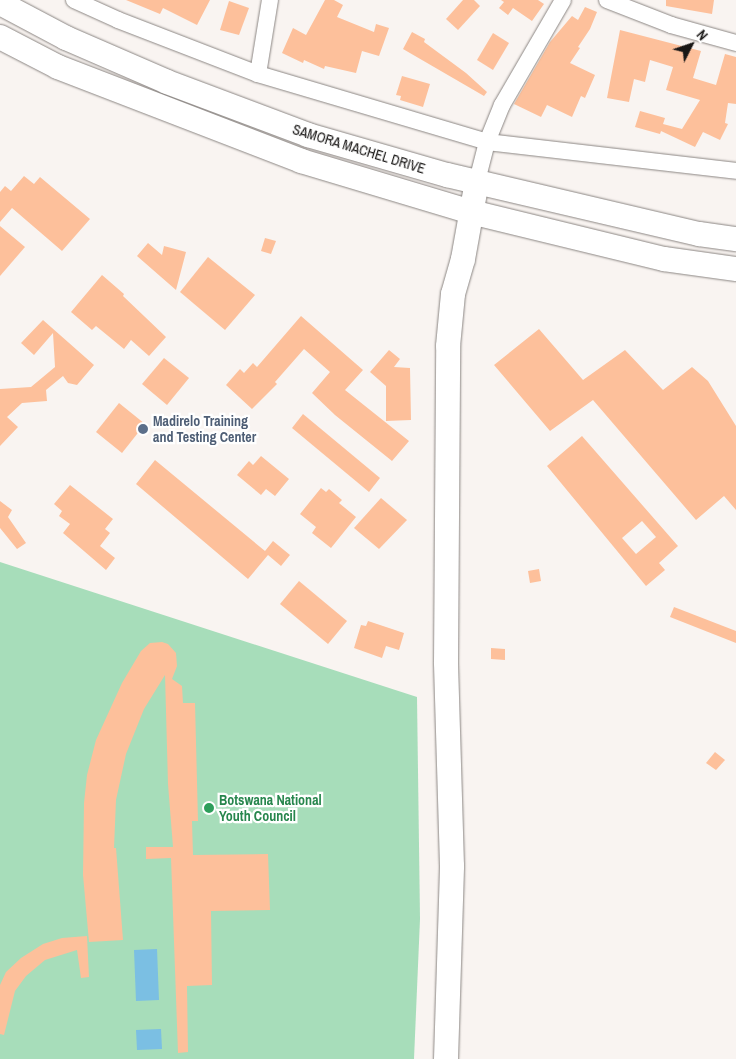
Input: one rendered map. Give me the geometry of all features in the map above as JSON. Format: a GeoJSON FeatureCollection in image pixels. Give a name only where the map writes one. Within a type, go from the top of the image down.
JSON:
{"type":"FeatureCollection","features":[{"type":"Feature","properties":{"kind":"main road","name":"SAMORA MACHEL DRIVE"},"geometry":{"type":"LineString","coordinates":[[0,3],[66,38],[167,82],[308,136],[447,175],[700,234],[736,239]]}},
{"type":"Feature","properties":{"kind":"main road","name":"SAMORA MACHEL DRIVE"},"geometry":{"type":"LineString","coordinates":[[0,37],[58,67],[301,161],[471,212],[664,259],[736,269]]}},
{"type":"Feature","properties":{"kind":"main road"},"geometry":{"type":"LineString","coordinates":[[446,1059],[452,866],[446,662],[448,346],[453,294],[463,259],[477,181]]}},
{"type":"Feature","properties":{"kind":"street"},"geometry":{"type":"LineString","coordinates":[[74,0],[118,20],[258,74],[487,142],[736,171]]}},
{"type":"Feature","properties":{"kind":"street"},"geometry":{"type":"LineString","coordinates":[[258,74],[270,0]]}},
{"type":"Feature","properties":{"kind":"street"},"geometry":{"type":"LineString","coordinates":[[477,181],[487,142],[502,105],[563,0]]}},
{"type":"Feature","properties":{"kind":"street"},"geometry":{"type":"LineString","coordinates":[[608,0],[671,25],[736,42]]}},
{"type":"Feature","properties":{"kind":"green space","name":"Botswana National Youth Council"},"geometry":{"type":"Polygon","coordinates":[[[0,562],[417,697],[420,919],[414,1059],[0,1059],[0,562]]]}},
{"type":"Feature","properties":{"kind":"water"},"geometry":{"type":"Polygon","coordinates":[[[157,949],[159,1000],[136,1001],[134,950],[157,949]]]}},
{"type":"Feature","properties":{"kind":"water"},"geometry":{"type":"Polygon","coordinates":[[[161,1029],[162,1049],[137,1050],[136,1030],[161,1029]]]}},
{"type":"Feature","properties":{"kind":"building"},"geometry":{"type":"Polygon","coordinates":[[[126,0],[210,0],[197,25],[163,8],[160,14],[126,0]]]}},
{"type":"Feature","properties":{"kind":"building"},"geometry":{"type":"Polygon","coordinates":[[[325,0],[334,0],[343,5],[337,17],[374,32],[376,24],[389,28],[379,56],[362,51],[356,73],[325,66],[324,69],[304,60],[303,63],[282,53],[293,28],[306,35],[325,0]]]}},
{"type":"Feature","properties":{"kind":"building"},"geometry":{"type":"Polygon","coordinates":[[[463,0],[474,0],[480,6],[458,30],[446,19],[463,0]]]}},
{"type":"Feature","properties":{"kind":"building"},"geometry":{"type":"Polygon","coordinates":[[[501,0],[538,0],[544,4],[532,21],[513,8],[508,15],[499,8],[504,2],[501,0]]]}},
{"type":"Feature","properties":{"kind":"building"},"geometry":{"type":"Polygon","coordinates":[[[666,0],[714,0],[712,14],[666,6],[666,0]]]}},
{"type":"Feature","properties":{"kind":"building"},"geometry":{"type":"Polygon","coordinates":[[[229,1],[249,8],[239,35],[220,30],[229,1]]]}},
{"type":"Feature","properties":{"kind":"building"},"geometry":{"type":"Polygon","coordinates":[[[585,7],[597,12],[590,29],[578,47],[580,48],[570,63],[595,75],[585,98],[581,96],[572,117],[547,105],[541,117],[514,104],[550,42],[572,16],[578,20],[585,7]]]}},
{"type":"Feature","properties":{"kind":"building"},"geometry":{"type":"Polygon","coordinates":[[[620,30],[701,51],[693,78],[716,85],[725,54],[736,57],[736,104],[728,103],[725,123],[728,124],[720,140],[703,132],[695,147],[661,131],[660,134],[635,127],[640,111],[665,118],[663,124],[682,129],[700,100],[666,90],[673,67],[650,60],[645,82],[634,79],[629,102],[607,98],[620,30]]]}},
{"type":"Feature","properties":{"kind":"building"},"geometry":{"type":"Polygon","coordinates":[[[412,32],[425,39],[424,42],[466,73],[487,92],[484,96],[403,49],[412,32]]]}},
{"type":"Feature","properties":{"kind":"building"},"geometry":{"type":"Polygon","coordinates":[[[493,33],[509,43],[493,70],[477,60],[493,33]]]}},
{"type":"Feature","properties":{"kind":"building"},"geometry":{"type":"Polygon","coordinates":[[[402,76],[430,84],[423,107],[400,100],[401,96],[396,95],[402,76]]]}},
{"type":"Feature","properties":{"kind":"building"},"geometry":{"type":"Polygon","coordinates":[[[24,176],[34,184],[40,177],[90,219],[62,251],[12,208],[0,222],[0,192],[5,186],[11,191],[24,176]]]}},
{"type":"Feature","properties":{"kind":"building"},"geometry":{"type":"Polygon","coordinates":[[[0,226],[25,247],[0,276],[0,226]]]}},
{"type":"Feature","properties":{"kind":"building"},"geometry":{"type":"Polygon","coordinates":[[[265,238],[276,241],[271,254],[261,251],[265,238]]]}},
{"type":"Feature","properties":{"kind":"building"},"geometry":{"type":"Polygon","coordinates":[[[148,243],[162,255],[164,246],[186,252],[176,290],[137,256],[148,243]]]}},
{"type":"Feature","properties":{"kind":"building"},"geometry":{"type":"Polygon","coordinates":[[[208,257],[255,295],[225,330],[180,292],[208,257]]]}},
{"type":"Feature","properties":{"kind":"building"},"geometry":{"type":"Polygon","coordinates":[[[102,275],[124,294],[123,296],[166,337],[149,356],[131,340],[124,349],[96,326],[92,330],[71,312],[102,275]]]}},
{"type":"Feature","properties":{"kind":"building"},"geometry":{"type":"Polygon","coordinates":[[[301,316],[363,370],[345,390],[409,441],[392,461],[335,415],[312,393],[330,372],[304,349],[275,382],[277,384],[252,409],[226,385],[240,369],[244,373],[253,363],[257,367],[301,316]]]}},
{"type":"Feature","properties":{"kind":"building"},"geometry":{"type":"Polygon","coordinates":[[[43,320],[94,365],[77,385],[68,383],[63,376],[46,390],[47,401],[22,403],[7,417],[18,427],[0,446],[0,389],[31,387],[55,367],[53,333],[34,355],[21,343],[43,320]]]}},
{"type":"Feature","properties":{"kind":"building"},"geometry":{"type":"Polygon","coordinates":[[[539,329],[583,380],[625,350],[663,390],[692,367],[708,381],[736,426],[736,510],[724,496],[696,520],[593,400],[550,431],[494,365],[539,329]]]}},
{"type":"Feature","properties":{"kind":"building"},"geometry":{"type":"Polygon","coordinates":[[[389,350],[400,359],[394,367],[410,368],[411,420],[386,421],[386,386],[370,372],[389,350]]]}},
{"type":"Feature","properties":{"kind":"building"},"geometry":{"type":"Polygon","coordinates":[[[164,358],[189,378],[167,405],[142,384],[164,358]]]}},
{"type":"Feature","properties":{"kind":"building"},"geometry":{"type":"Polygon","coordinates":[[[119,403],[145,424],[122,453],[96,432],[119,403]]]}},
{"type":"Feature","properties":{"kind":"building"},"geometry":{"type":"Polygon","coordinates":[[[303,414],[380,478],[369,492],[292,428],[303,414]]]}},
{"type":"Feature","properties":{"kind":"building"},"geometry":{"type":"Polygon","coordinates":[[[582,436],[678,546],[659,563],[665,570],[646,586],[547,466],[582,436]],[[642,521],[622,538],[636,554],[656,537],[642,521]]]}},
{"type":"Feature","properties":{"kind":"building"},"geometry":{"type":"Polygon","coordinates":[[[261,456],[289,479],[275,496],[266,489],[261,495],[237,475],[249,461],[253,465],[261,456]]]}},
{"type":"Feature","properties":{"kind":"building"},"geometry":{"type":"Polygon","coordinates":[[[155,460],[265,551],[273,541],[290,555],[281,566],[268,555],[248,579],[136,484],[155,460]]]}},
{"type":"Feature","properties":{"kind":"building"},"geometry":{"type":"Polygon","coordinates":[[[70,485],[113,519],[105,529],[110,533],[100,546],[115,558],[106,570],[63,533],[70,524],[59,516],[62,511],[54,504],[70,485]]]}},
{"type":"Feature","properties":{"kind":"building"},"geometry":{"type":"Polygon","coordinates":[[[321,488],[326,492],[329,489],[342,500],[339,503],[356,517],[331,548],[312,533],[316,527],[300,514],[321,488]]]}},
{"type":"Feature","properties":{"kind":"building"},"geometry":{"type":"Polygon","coordinates":[[[381,498],[407,520],[379,549],[354,528],[381,498]]]}},
{"type":"Feature","properties":{"kind":"building"},"geometry":{"type":"Polygon","coordinates":[[[0,501],[12,510],[8,517],[26,543],[17,549],[0,528],[0,501]]]}},
{"type":"Feature","properties":{"kind":"building"},"geometry":{"type":"Polygon","coordinates":[[[539,569],[541,581],[530,583],[528,571],[539,569]]]}},
{"type":"Feature","properties":{"kind":"building"},"geometry":{"type":"Polygon","coordinates":[[[299,581],[347,621],[328,644],[280,604],[299,581]]]}},
{"type":"Feature","properties":{"kind":"building"},"geometry":{"type":"Polygon","coordinates":[[[674,607],[736,631],[736,643],[670,617],[674,607]]]}},
{"type":"Feature","properties":{"kind":"building"},"geometry":{"type":"Polygon","coordinates":[[[368,621],[404,633],[399,650],[386,646],[382,658],[354,648],[361,625],[366,626],[368,621]]]}},
{"type":"Feature","properties":{"kind":"building"},"geometry":{"type":"Polygon","coordinates":[[[162,642],[168,644],[176,653],[177,666],[172,679],[182,686],[183,703],[195,703],[198,821],[192,821],[193,855],[268,854],[270,910],[211,911],[212,985],[187,986],[188,1052],[178,1053],[171,858],[146,859],[146,847],[173,847],[168,784],[165,675],[144,709],[126,754],[116,800],[114,848],[116,848],[123,940],[89,942],[83,875],[84,803],[87,775],[96,740],[122,683],[141,651],[150,643],[162,642]]]}},
{"type":"Feature","properties":{"kind":"building"},"geometry":{"type":"Polygon","coordinates":[[[491,648],[505,649],[505,660],[491,659],[491,648]]]}},
{"type":"Feature","properties":{"kind":"building"},"geometry":{"type":"Polygon","coordinates":[[[715,752],[725,760],[716,770],[706,763],[715,752]]]}},
{"type":"Feature","properties":{"kind":"building"},"geometry":{"type":"Polygon","coordinates":[[[87,936],[89,977],[81,978],[77,950],[45,960],[26,976],[15,991],[4,1035],[0,1034],[0,985],[6,972],[21,958],[43,944],[62,938],[87,936]]]}},
{"type":"Feature","properties":{"kind":"place","name":"Madirelo Training and Testing Center"},"geometry":{"type":"Point","coordinates":[143,429]}},
{"type":"Feature","properties":{"kind":"place","name":"Botswana National Youth Council"},"geometry":{"type":"Point","coordinates":[209,808]}}]}
